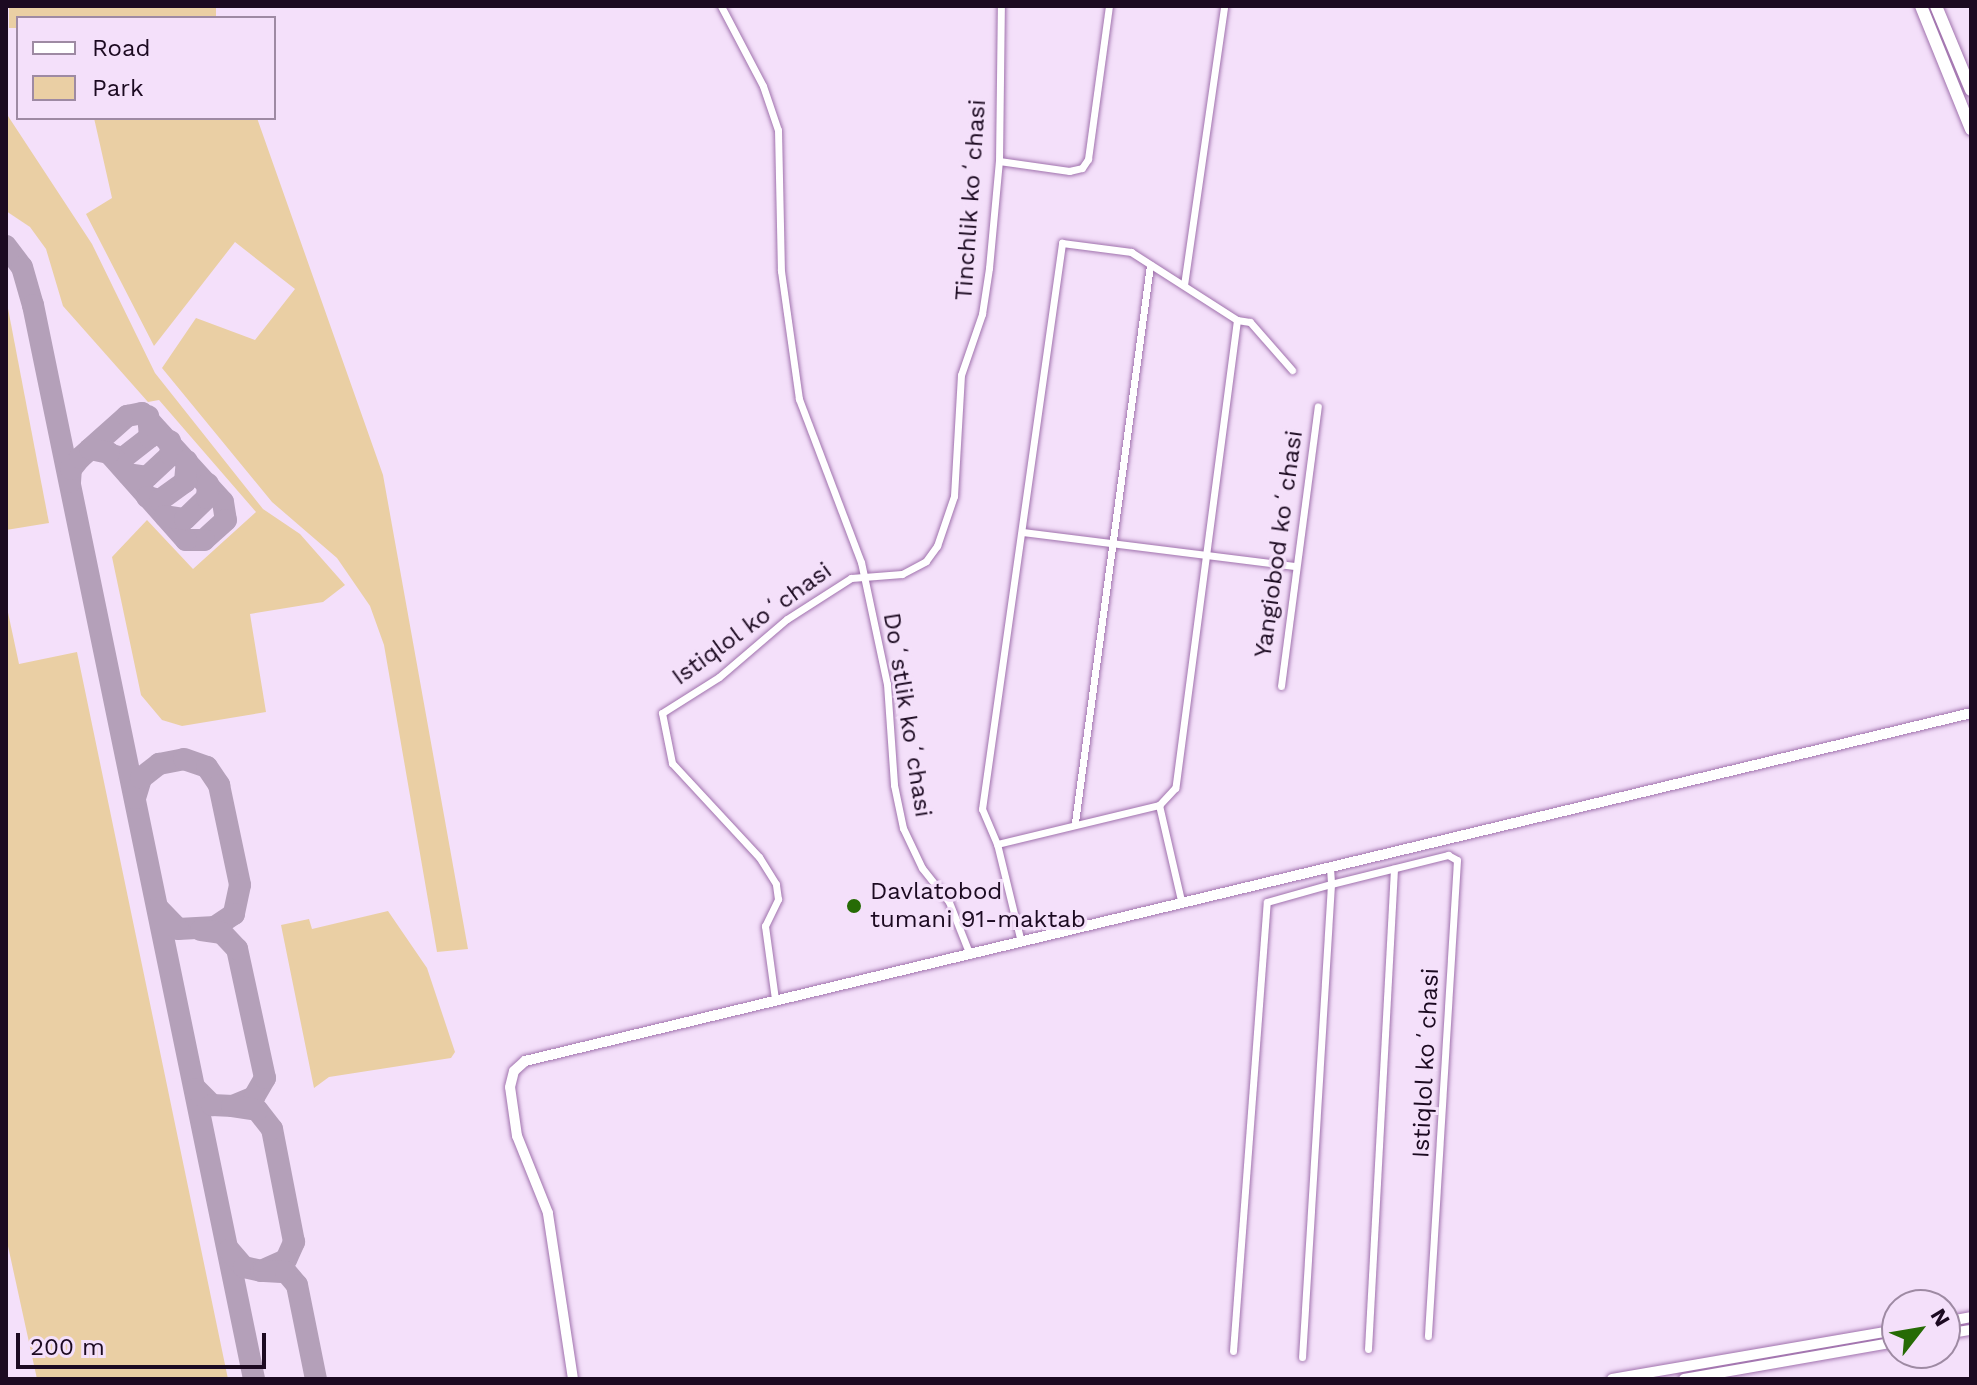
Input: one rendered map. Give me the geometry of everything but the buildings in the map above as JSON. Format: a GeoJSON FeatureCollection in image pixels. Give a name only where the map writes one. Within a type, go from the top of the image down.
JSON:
{"type":"FeatureCollection","features":[{"type":"Feature","properties":{"kind":"highway"},"geometry":{"type":"LineString","coordinates":[[1921,6],[1971,129]]}},
{"type":"Feature","properties":{"kind":"highway"},"geometry":{"type":"LineString","coordinates":[[1936,6],[1971,90]]}},
{"type":"Feature","properties":{"kind":"street","name":"Doʻstlik koʻchasi"},"geometry":{"type":"LineString","coordinates":[[721,6],[775,117],[781,271],[799,399],[848,521],[864,575],[887,684],[894,785],[903,828],[922,868],[949,902],[970,955]]}},
{"type":"Feature","properties":{"kind":"street","name":"Tinchlik koʻchasi"},"geometry":{"type":"LineString","coordinates":[[864,575],[913,569],[926,561],[946,525],[954,496],[961,375],[982,314],[999,161],[1001,6]]}},
{"type":"Feature","properties":{"kind":"street"},"geometry":{"type":"LineString","coordinates":[[999,161],[1069,171],[1082,168],[1088,159],[1109,6]]}},
{"type":"Feature","properties":{"kind":"street"},"geometry":{"type":"LineString","coordinates":[[1184,285],[1224,6]]}},
{"type":"Feature","properties":{"kind":"street"},"geometry":{"type":"LineString","coordinates":[[1020,938],[997,844],[982,809],[1059,245],[1131,252],[1237,320],[1250,322],[1292,370]]}},
{"type":"Feature","properties":{"kind":"street"},"geometry":{"type":"LineString","coordinates":[[1075,822],[1150,265]]}},
{"type":"Feature","properties":{"kind":"street"},"geometry":{"type":"LineString","coordinates":[[997,844],[1075,822],[1159,805],[1175,788],[1237,320]]}},
{"type":"Feature","properties":{"kind":"street","name":"Yangiobod koʻchasi"},"geometry":{"type":"LineString","coordinates":[[1281,686],[1318,406]]}},
{"type":"Feature","properties":{"kind":"street"},"geometry":{"type":"LineString","coordinates":[[1022,532],[1295,566]]}},
{"type":"Feature","properties":{"kind":"street","name":"Istiqlol koʻchasi"},"geometry":{"type":"LineString","coordinates":[[775,999],[765,926],[778,899],[776,884],[759,857],[672,763],[662,713],[737,665],[797,612],[864,575]]}},
{"type":"Feature","properties":{"kind":"street"},"geometry":{"type":"LineString","coordinates":[[573,1379],[548,1213],[517,1136],[510,1087],[514,1071],[535,1057],[970,955],[1020,938],[1330,868],[1971,713]]}},
{"type":"Feature","properties":{"kind":"street"},"geometry":{"type":"LineString","coordinates":[[1159,805],[1181,900]]}},
{"type":"Feature","properties":{"kind":"street","name":"Istiqlol koʻchasi"},"geometry":{"type":"LineString","coordinates":[[1233,1351],[1267,902],[1448,855],[1457,860],[1428,1336]]}},
{"type":"Feature","properties":{"kind":"street"},"geometry":{"type":"LineString","coordinates":[[1302,1357],[1330,868]]}},
{"type":"Feature","properties":{"kind":"street","name":"Istiqlol koʻchasi"},"geometry":{"type":"LineString","coordinates":[[1368,1349],[1394,869]]}},
{"type":"Feature","properties":{"kind":"street"},"geometry":{"type":"LineString","coordinates":[[1612,1379],[1881,1333]]}},
{"type":"Feature","properties":{"kind":"street"},"geometry":{"type":"LineString","coordinates":[[1684,1379],[1881,1345]]}},
{"type":"Feature","properties":{"kind":"green space"},"geometry":{"type":"Polygon","coordinates":[[[9,6],[216,6],[216,16],[16,16],[16,28],[9,28],[9,6]]]}},
{"type":"Feature","properties":{"kind":"green space"},"geometry":{"type":"Polygon","coordinates":[[[6,113],[92,244],[155,373],[263,509],[300,534],[345,585],[323,602],[250,614],[266,712],[182,726],[162,720],[141,695],[112,557],[147,520],[193,569],[256,512],[159,400],[148,402],[63,306],[46,249],[30,227],[6,211],[6,113]]]}},
{"type":"Feature","properties":{"kind":"green space"},"geometry":{"type":"Polygon","coordinates":[[[94,120],[258,120],[383,475],[468,949],[437,952],[384,645],[370,606],[337,558],[272,502],[162,368],[196,318],[255,340],[295,289],[235,242],[154,346],[86,214],[112,198],[94,120]]]}},
{"type":"Feature","properties":{"kind":"green space"},"geometry":{"type":"Polygon","coordinates":[[[6,298],[49,523],[6,530],[6,298]]]}},
{"type":"Feature","properties":{"kind":"green space"},"geometry":{"type":"Polygon","coordinates":[[[6,603],[19,664],[77,652],[228,1379],[37,1379],[6,1237],[6,603]]]}},
{"type":"Feature","properties":{"kind":"green space"},"geometry":{"type":"Polygon","coordinates":[[[388,911],[427,968],[455,1052],[451,1058],[329,1077],[314,1088],[281,925],[309,919],[312,929],[388,911]]]}},
{"type":"Feature","properties":{"kind":"taxiway"},"geometry":{"type":"LineString","coordinates":[[6,246],[22,267],[33,305],[254,1379]]}},
{"type":"Feature","properties":{"kind":"taxiway"},"geometry":{"type":"LineString","coordinates":[[70,482],[71,469],[80,458],[90,449],[127,416],[142,413],[223,502],[226,520],[204,540],[186,540],[109,453],[90,449]]}},
{"type":"Feature","properties":{"kind":"taxiway"},"geometry":{"type":"LineString","coordinates":[[111,455],[123,458],[150,437],[148,416]]}},
{"type":"Feature","properties":{"kind":"taxiway"},"geometry":{"type":"LineString","coordinates":[[128,474],[147,477],[171,455],[170,441]]}},
{"type":"Feature","properties":{"kind":"taxiway"},"geometry":{"type":"LineString","coordinates":[[147,497],[160,500],[185,482],[187,461]]}},
{"type":"Feature","properties":{"kind":"taxiway"},"geometry":{"type":"LineString","coordinates":[[165,516],[185,519],[207,498],[208,484]]}},
{"type":"Feature","properties":{"kind":"taxiway"},"geometry":{"type":"LineString","coordinates":[[135,798],[141,778],[159,764],[184,759],[207,767],[219,785],[240,885],[234,914],[215,927],[178,929],[158,908]]}},
{"type":"Feature","properties":{"kind":"taxiway"},"geometry":{"type":"LineString","coordinates":[[196,1089],[212,1105],[233,1106],[254,1097],[265,1078],[237,949],[222,933],[201,930]]}},
{"type":"Feature","properties":{"kind":"taxiway"},"geometry":{"type":"LineString","coordinates":[[229,1250],[244,1267],[261,1271],[286,1260],[294,1242],[272,1129],[257,1110],[232,1106]]}},
{"type":"Feature","properties":{"kind":"taxiway"},"geometry":{"type":"LineString","coordinates":[[264,1271],[286,1272],[297,1285],[316,1379]]}},
{"type":"Feature","properties":{"kind":"place","name":"Davlatobod tumani 91-maktab"},"geometry":{"type":"Point","coordinates":[854,906]}}]}
